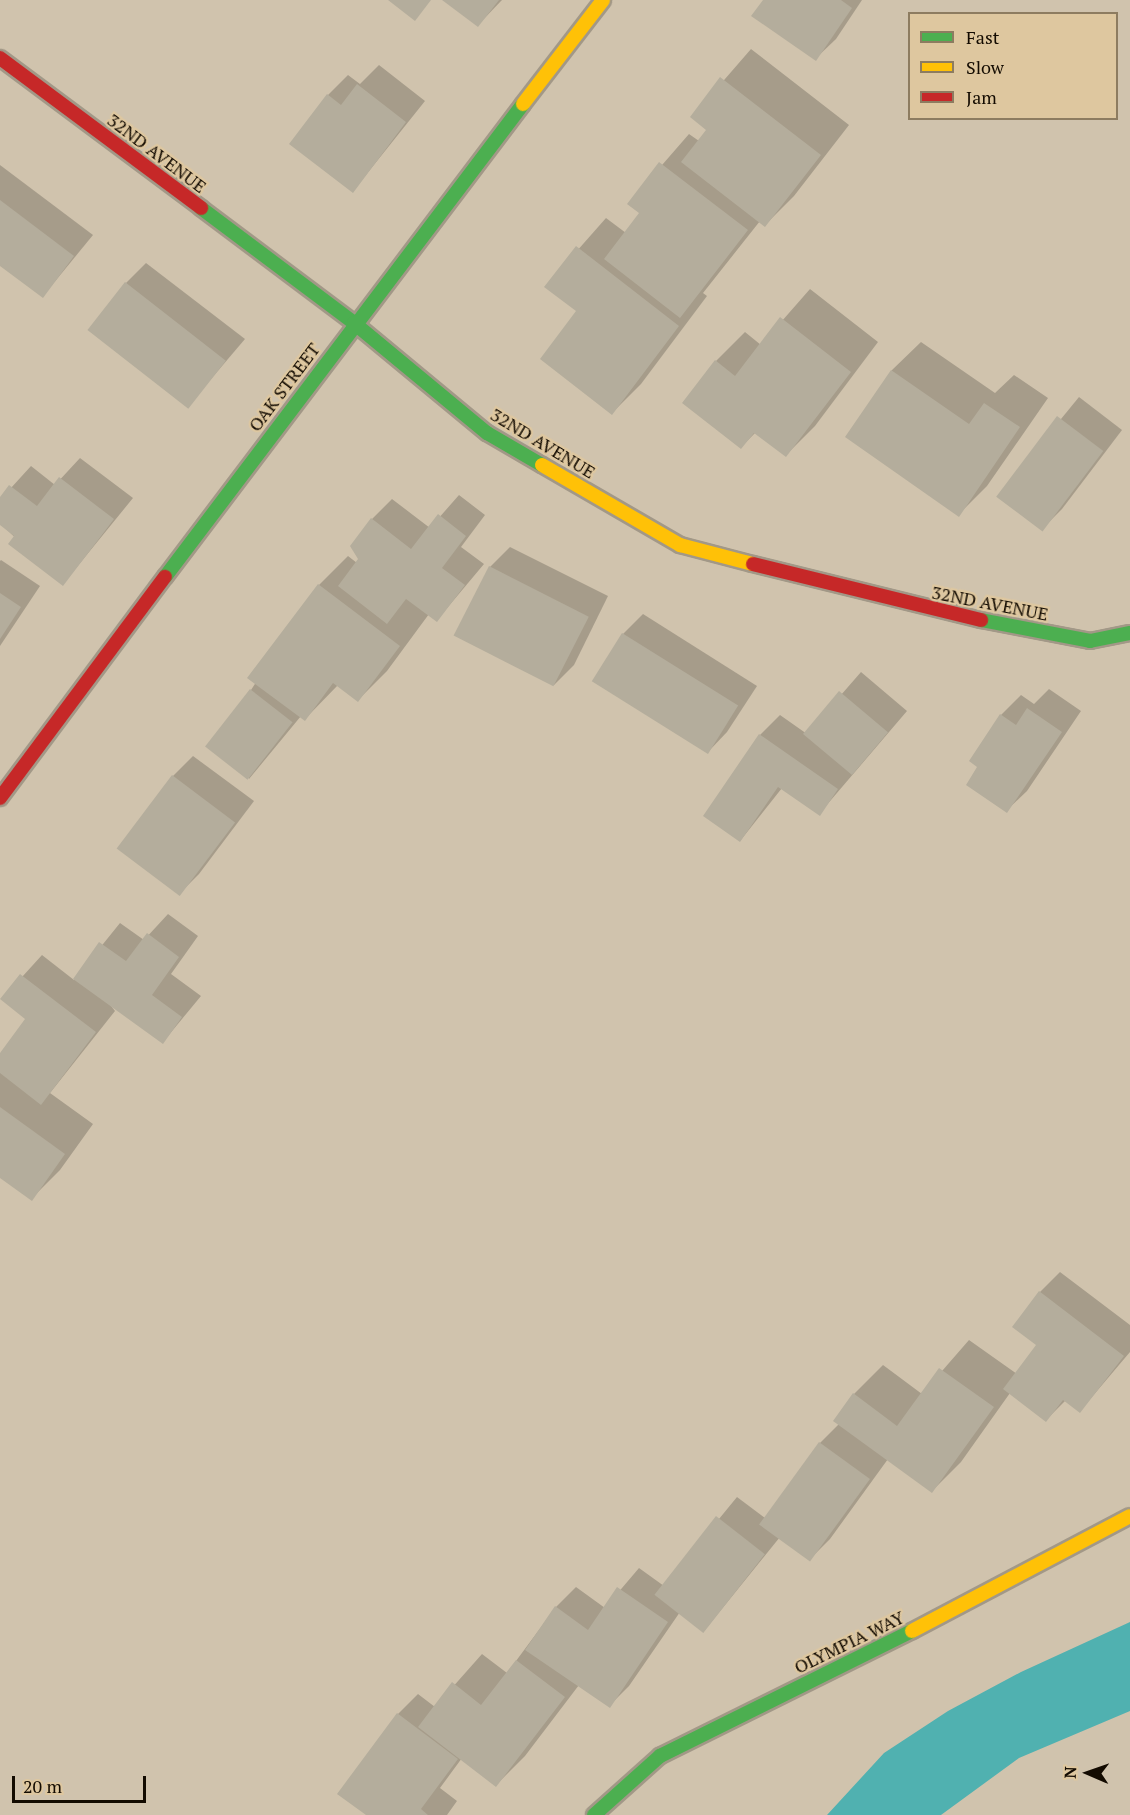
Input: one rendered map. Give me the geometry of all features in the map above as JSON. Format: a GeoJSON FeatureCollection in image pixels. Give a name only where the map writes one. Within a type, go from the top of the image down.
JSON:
{"type":"FeatureCollection","features":[{"type":"Feature","properties":{"kind":"street","name":"OAK STREET"},"geometry":{"type":"LineString","coordinates":[[0,798],[354,323],[603,0]]}},
{"type":"Feature","properties":{"kind":"street","name":"32ND AVENUE"},"geometry":{"type":"LineString","coordinates":[[0,58],[354,323],[487,433],[681,544],[920,608],[1089,642],[1130,633]]}},
{"type":"Feature","properties":{"kind":"street","name":"OLYMPIA WAY"},"geometry":{"type":"LineString","coordinates":[[594,1815],[660,1756],[940,1617],[1130,1516]]}},
{"type":"Feature","properties":{"kind":"water"},"geometry":{"type":"Polygon","coordinates":[[[1130,1622],[1130,1711],[1019,1758],[941,1815],[827,1815],[884,1753],[948,1711],[1021,1672],[1130,1622]]]}},
{"type":"Feature","properties":{"kind":"building"},"geometry":{"type":"Polygon","coordinates":[[[388,0],[431,0],[415,21],[388,0]]]}},
{"type":"Feature","properties":{"kind":"building"},"geometry":{"type":"Polygon","coordinates":[[[442,0],[499,0],[478,27],[442,0]]]}},
{"type":"Feature","properties":{"kind":"building"},"geometry":{"type":"Polygon","coordinates":[[[763,0],[841,0],[852,8],[816,61],[751,16],[763,0]]]}},
{"type":"Feature","properties":{"kind":"building"},"geometry":{"type":"Polygon","coordinates":[[[720,77],[821,155],[765,227],[681,162],[706,130],[690,117],[720,77]]]}},
{"type":"Feature","properties":{"kind":"building"},"geometry":{"type":"Polygon","coordinates":[[[357,84],[406,122],[353,193],[289,144],[327,94],[341,105],[357,84]]]}},
{"type":"Feature","properties":{"kind":"building"},"geometry":{"type":"Polygon","coordinates":[[[659,162],[748,230],[680,318],[604,259],[639,213],[627,204],[659,162]]]}},
{"type":"Feature","properties":{"kind":"building"},"geometry":{"type":"Polygon","coordinates":[[[0,200],[74,256],[43,298],[0,266],[0,200]]]}},
{"type":"Feature","properties":{"kind":"building"},"geometry":{"type":"Polygon","coordinates":[[[576,246],[679,326],[612,415],[540,359],[576,311],[544,287],[576,246]]]}},
{"type":"Feature","properties":{"kind":"building"},"geometry":{"type":"Polygon","coordinates":[[[125,282],[226,361],[188,409],[87,330],[125,282]]]}},
{"type":"Feature","properties":{"kind":"building"},"geometry":{"type":"Polygon","coordinates":[[[780,317],[851,372],[786,457],[754,433],[741,449],[682,403],[715,360],[735,376],[780,317]]]}},
{"type":"Feature","properties":{"kind":"building"},"geometry":{"type":"Polygon","coordinates":[[[891,370],[969,424],[984,403],[1020,427],[959,517],[845,437],[891,370]]]}},
{"type":"Feature","properties":{"kind":"building"},"geometry":{"type":"Polygon","coordinates":[[[1057,416],[1103,451],[1043,532],[996,497],[1057,416]]]}},
{"type":"Feature","properties":{"kind":"building"},"geometry":{"type":"Polygon","coordinates":[[[59,477],[114,519],[63,586],[8,544],[14,536],[0,525],[0,497],[9,485],[37,506],[59,477]]]}},
{"type":"Feature","properties":{"kind":"building"},"geometry":{"type":"Polygon","coordinates":[[[438,514],[466,536],[442,568],[465,585],[437,622],[406,599],[387,624],[338,586],[358,559],[350,546],[371,518],[411,549],[438,514]]]}},
{"type":"Feature","properties":{"kind":"building"},"geometry":{"type":"Polygon","coordinates":[[[489,566],[589,617],[553,686],[454,635],[489,566]]]}},
{"type":"Feature","properties":{"kind":"building"},"geometry":{"type":"Polygon","coordinates":[[[318,584],[400,646],[358,702],[333,683],[305,721],[247,678],[318,584]]]}},
{"type":"Feature","properties":{"kind":"building"},"geometry":{"type":"Polygon","coordinates":[[[0,593],[21,607],[0,639],[0,593]]]}},
{"type":"Feature","properties":{"kind":"building"},"geometry":{"type":"Polygon","coordinates":[[[622,633],[738,706],[708,754],[592,681],[622,633]]]}},
{"type":"Feature","properties":{"kind":"building"},"geometry":{"type":"Polygon","coordinates":[[[250,689],[293,722],[248,780],[205,747],[250,689]]]}},
{"type":"Feature","properties":{"kind":"building"},"geometry":{"type":"Polygon","coordinates":[[[839,691],[888,732],[852,775],[803,734],[839,691]]]}},
{"type":"Feature","properties":{"kind":"building"},"geometry":{"type":"Polygon","coordinates":[[[1027,708],[1062,732],[1007,813],[966,785],[977,767],[969,761],[1000,714],[1016,725],[1027,708]]]}},
{"type":"Feature","properties":{"kind":"building"},"geometry":{"type":"Polygon","coordinates":[[[759,734],[838,789],[820,816],[778,787],[740,842],[703,816],[759,734]]]}},
{"type":"Feature","properties":{"kind":"building"},"geometry":{"type":"Polygon","coordinates":[[[172,775],[235,823],[180,896],[117,848],[172,775]]]}},
{"type":"Feature","properties":{"kind":"building"},"geometry":{"type":"Polygon","coordinates":[[[147,933],[179,957],[152,995],[182,1017],[163,1044],[73,979],[99,942],[126,961],[147,933]]]}},
{"type":"Feature","properties":{"kind":"building"},"geometry":{"type":"Polygon","coordinates":[[[20,974],[96,1032],[41,1105],[0,1073],[0,1053],[25,1019],[0,999],[20,974]]]}},
{"type":"Feature","properties":{"kind":"building"},"geometry":{"type":"Polygon","coordinates":[[[0,1107],[65,1154],[32,1201],[0,1178],[0,1107]]]}},
{"type":"Feature","properties":{"kind":"building"},"geometry":{"type":"Polygon","coordinates":[[[1039,1291],[1124,1356],[1080,1413],[1063,1400],[1046,1422],[1003,1389],[1036,1345],[1012,1327],[1039,1291]]]}},
{"type":"Feature","properties":{"kind":"building"},"geometry":{"type":"Polygon","coordinates":[[[939,1368],[994,1407],[932,1493],[833,1421],[853,1393],[897,1426],[939,1368]]]}},
{"type":"Feature","properties":{"kind":"building"},"geometry":{"type":"Polygon","coordinates":[[[819,1442],[870,1479],[810,1562],[759,1525],[819,1442]]]}},
{"type":"Feature","properties":{"kind":"building"},"geometry":{"type":"Polygon","coordinates":[[[716,1516],[765,1554],[703,1633],[654,1595],[716,1516]]]}},
{"type":"Feature","properties":{"kind":"building"},"geometry":{"type":"Polygon","coordinates":[[[617,1587],[668,1622],[610,1708],[525,1650],[555,1606],[588,1630],[617,1587]]]}},
{"type":"Feature","properties":{"kind":"building"},"geometry":{"type":"Polygon","coordinates":[[[516,1660],[565,1697],[496,1787],[418,1727],[452,1682],[481,1705],[516,1660]]]}},
{"type":"Feature","properties":{"kind":"building"},"geometry":{"type":"Polygon","coordinates":[[[397,1713],[458,1759],[421,1809],[428,1815],[366,1815],[337,1794],[397,1713]]]}},
{"type":"Feature","properties":{"kind":"traffic: fast"},"geometry":{"type":"LineString","coordinates":[[165,577],[523,104]]}},
{"type":"Feature","properties":{"kind":"traffic: fast"},"geometry":{"type":"LineString","coordinates":[[201,208],[354,323],[487,433],[542,465]]}},
{"type":"Feature","properties":{"kind":"traffic: fast"},"geometry":{"type":"LineString","coordinates":[[981,620],[1090,641],[1130,633]]}},
{"type":"Feature","properties":{"kind":"traffic: fast"},"geometry":{"type":"LineString","coordinates":[[594,1815],[660,1756],[912,1631]]}},
{"type":"Feature","properties":{"kind":"traffic: slow"},"geometry":{"type":"LineString","coordinates":[[523,104],[603,0]]}},
{"type":"Feature","properties":{"kind":"traffic: slow"},"geometry":{"type":"LineString","coordinates":[[542,465],[680,545],[753,564]]}},
{"type":"Feature","properties":{"kind":"traffic: slow"},"geometry":{"type":"LineString","coordinates":[[912,1631],[1130,1516]]}},
{"type":"Feature","properties":{"kind":"traffic: jam"},"geometry":{"type":"LineString","coordinates":[[0,58],[201,208]]}},
{"type":"Feature","properties":{"kind":"traffic: jam"},"geometry":{"type":"LineString","coordinates":[[753,564],[981,620]]}},
{"type":"Feature","properties":{"kind":"traffic: jam"},"geometry":{"type":"LineString","coordinates":[[0,798],[165,577]]}}]}
